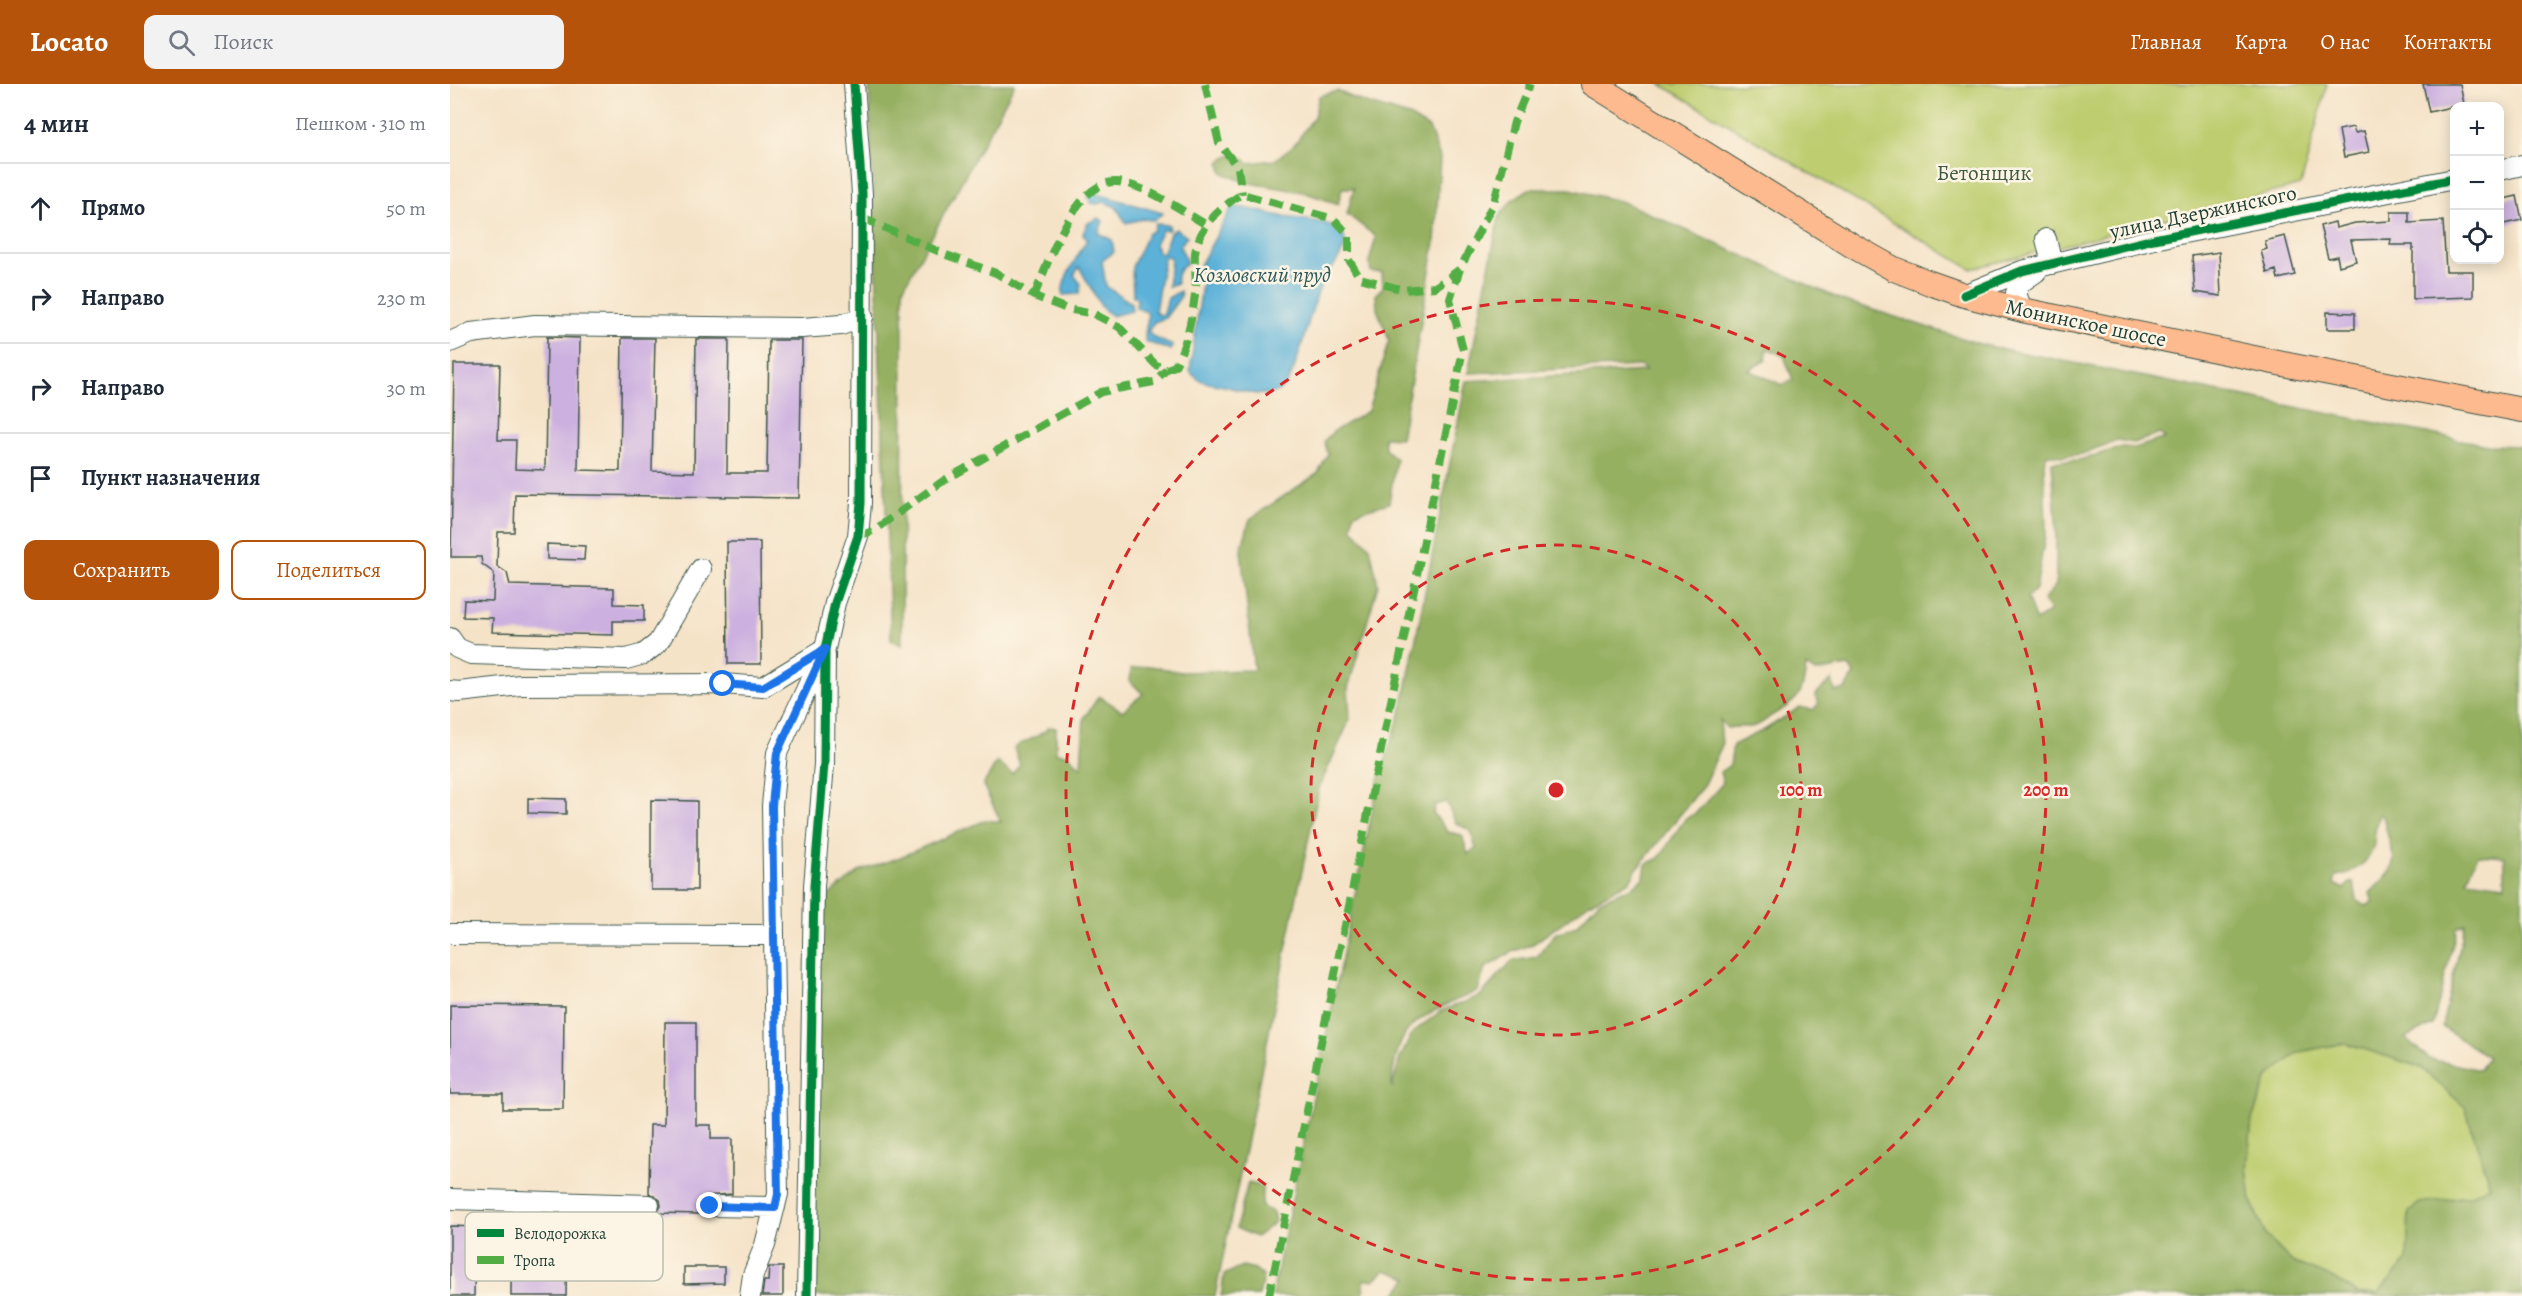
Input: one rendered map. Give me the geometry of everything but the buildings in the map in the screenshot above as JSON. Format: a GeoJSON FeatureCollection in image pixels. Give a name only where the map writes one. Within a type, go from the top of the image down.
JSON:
{"type":"FeatureCollection","features":[{"type":"Feature","properties":{"kind":"main road","name":"Монинское шоссе"},"geometry":{"type":"LineString","coordinates":[[1593,84],[1853,246],[1894,268],[1964,295],[2022,310],[2522,410]]}},
{"type":"Feature","properties":{"kind":"street"},"geometry":{"type":"LineString","coordinates":[[750,1296],[753,1275],[765,1245],[778,1194],[772,806],[777,753],[825,649],[836,603],[858,536],[861,503],[862,194],[854,84]]}},
{"type":"Feature","properties":{"kind":"street"},"geometry":{"type":"LineString","coordinates":[[2504,169],[2522,165]]}},
{"type":"Feature","properties":{"kind":"street","name":"улица Дзержинского"},"geometry":{"type":"LineString","coordinates":[[1964,295],[2022,271],[2154,239],[2450,179]]}},
{"type":"Feature","properties":{"kind":"street"},"geometry":{"type":"LineString","coordinates":[[2022,310],[2016,293],[2020,283],[2050,264],[2046,239]]}},
{"type":"Feature","properties":{"kind":"street"},"geometry":{"type":"LineString","coordinates":[[450,342],[471,333],[535,325],[802,328],[841,325],[862,317]]}},
{"type":"Feature","properties":{"kind":"street"},"geometry":{"type":"LineString","coordinates":[[450,638],[457,648],[471,654],[626,659],[644,654],[658,643],[701,569]]}},
{"type":"Feature","properties":{"kind":"street"},"geometry":{"type":"LineString","coordinates":[[450,691],[532,685],[723,684],[763,687],[825,649]]}},
{"type":"Feature","properties":{"kind":"street"},"geometry":{"type":"LineString","coordinates":[[807,1296],[814,886],[824,764],[825,649]]}},
{"type":"Feature","properties":{"kind":"street"},"geometry":{"type":"LineString","coordinates":[[450,934],[774,935]]}},
{"type":"Feature","properties":{"kind":"street"},"geometry":{"type":"LineString","coordinates":[[450,1199],[649,1205]]}},
{"type":"Feature","properties":{"kind":"street"},"geometry":{"type":"LineString","coordinates":[[710,1206],[775,1208]]}},
{"type":"Feature","properties":{"kind":"green space"},"geometry":{"type":"Polygon","coordinates":[[[869,84],[1015,84],[903,289],[902,645],[891,640],[869,84]]]}},
{"type":"Feature","properties":{"kind":"green space","name":"Бетонщик"},"geometry":{"type":"Polygon","coordinates":[[[1660,84],[2327,84],[2301,185],[1971,269],[1660,84]]]}},
{"type":"Feature","properties":{"kind":"green space"},"geometry":{"type":"Polygon","coordinates":[[[1337,91],[1363,102],[1409,116],[1429,128],[1440,157],[1435,242],[1401,438],[1384,437],[1385,449],[1396,459],[1389,503],[1354,513],[1352,528],[1370,547],[1378,585],[1348,688],[1350,719],[1319,788],[1215,1296],[806,1296],[815,945],[829,895],[860,871],[898,858],[986,820],[1001,822],[983,785],[997,762],[1012,774],[1020,765],[1014,748],[1049,727],[1056,728],[1056,753],[1067,754],[1081,767],[1084,718],[1099,696],[1122,711],[1143,694],[1130,681],[1131,669],[1150,666],[1181,672],[1254,670],[1241,550],[1250,519],[1318,473],[1328,454],[1324,441],[1334,431],[1368,411],[1389,340],[1377,309],[1376,294],[1383,287],[1382,272],[1371,272],[1369,262],[1376,237],[1347,214],[1354,188],[1342,188],[1338,204],[1303,192],[1244,182],[1223,173],[1219,162],[1235,153],[1249,163],[1275,160],[1294,145],[1314,117],[1319,96],[1337,91]]]}},
{"type":"Feature","properties":{"kind":"green space"},"geometry":{"type":"Polygon","coordinates":[[[1529,189],[1570,189],[1623,202],[1842,300],[1983,345],[2487,445],[2522,446],[2522,1058],[2515,1060],[2522,1061],[2522,1296],[1391,1296],[1396,1294],[1408,1278],[1385,1270],[1374,1280],[1364,1280],[1363,1296],[1272,1296],[1378,783],[1403,705],[1466,381],[1646,371],[1641,366],[1468,373],[1499,217],[1512,200],[1529,189]],[[1767,348],[1766,360],[1749,370],[1782,385],[1793,380],[1784,356],[1767,348]],[[2160,434],[2133,443],[2118,440],[2082,454],[2063,456],[2047,454],[2044,462],[2046,531],[2036,589],[2027,598],[2036,621],[2050,611],[2043,600],[2056,585],[2056,520],[2052,462],[2079,460],[2123,447],[2135,448],[2165,438],[2160,434]],[[1806,666],[1803,685],[1792,702],[1756,726],[1727,728],[1720,720],[1722,745],[1703,786],[1636,870],[1630,881],[1591,902],[1533,944],[1510,953],[1485,968],[1478,991],[1441,1008],[1414,1024],[1404,1035],[1398,1050],[1392,1088],[1399,1061],[1412,1033],[1441,1011],[1480,996],[1512,961],[1537,957],[1555,934],[1576,926],[1599,901],[1634,886],[1644,877],[1646,864],[1659,858],[1685,819],[1696,813],[1723,783],[1720,772],[1730,765],[1733,745],[1766,729],[1800,707],[1813,710],[1819,703],[1815,695],[1832,680],[1835,692],[1845,689],[1854,674],[1849,666],[1815,672],[1806,666]],[[1446,802],[1435,805],[1433,813],[1448,832],[1462,835],[1468,854],[1476,849],[1471,831],[1456,823],[1446,802]],[[2379,815],[2371,854],[2353,870],[2336,876],[2334,884],[2344,889],[2351,882],[2354,884],[2357,900],[2366,906],[2373,902],[2370,893],[2390,873],[2394,859],[2383,816],[2379,815]],[[2478,855],[2467,880],[2505,885],[2505,857],[2478,855]],[[2465,924],[2457,927],[2433,1025],[2405,1038],[2430,1059],[2480,1070],[2488,1057],[2442,1027],[2465,924]],[[2345,1043],[2299,1052],[2268,1077],[2252,1119],[2247,1168],[2251,1201],[2266,1236],[2292,1262],[2333,1278],[2358,1294],[2378,1293],[2407,1261],[2409,1211],[2420,1203],[2469,1196],[2490,1186],[2465,1107],[2420,1067],[2345,1043]]]}},
{"type":"Feature","properties":{"kind":"green space"},"geometry":{"type":"Polygon","coordinates":[[[2345,1043],[2420,1067],[2465,1107],[2490,1187],[2469,1196],[2420,1203],[2409,1211],[2407,1261],[2378,1293],[2358,1294],[2333,1278],[2292,1262],[2266,1236],[2251,1201],[2247,1168],[2252,1119],[2268,1076],[2299,1052],[2345,1043]]]}},
{"type":"Feature","properties":{"kind":"green space"},"geometry":{"type":"Polygon","coordinates":[[[1248,1183],[1262,1186],[1262,1207],[1273,1212],[1275,1222],[1256,1237],[1236,1228],[1248,1183]]]}},
{"type":"Feature","properties":{"kind":"green space"},"geometry":{"type":"Polygon","coordinates":[[[1242,1266],[1255,1269],[1263,1276],[1259,1296],[1221,1296],[1224,1275],[1242,1266]]]}},
{"type":"Feature","properties":{"kind":"water"},"geometry":{"type":"Polygon","coordinates":[[[1094,193],[1163,213],[1154,220],[1142,219],[1126,223],[1116,207],[1104,202],[1091,203],[1088,196],[1094,193]]]}},
{"type":"Feature","properties":{"kind":"water","name":"Козловский пруд"},"geometry":{"type":"Polygon","coordinates":[[[1232,207],[1324,223],[1338,229],[1345,239],[1343,251],[1318,291],[1299,355],[1288,381],[1283,388],[1272,393],[1253,393],[1210,383],[1194,376],[1190,371],[1203,276],[1199,267],[1232,207]]]}},
{"type":"Feature","properties":{"kind":"water"},"geometry":{"type":"Polygon","coordinates":[[[1098,218],[1103,221],[1098,233],[1112,240],[1114,252],[1102,261],[1106,286],[1131,303],[1132,311],[1112,316],[1102,308],[1079,267],[1074,275],[1081,284],[1079,294],[1063,295],[1067,275],[1087,239],[1083,234],[1088,223],[1098,218]]]}},
{"type":"Feature","properties":{"kind":"water"},"geometry":{"type":"Polygon","coordinates":[[[1155,224],[1169,225],[1169,230],[1162,230],[1155,244],[1159,253],[1163,252],[1170,233],[1176,229],[1187,236],[1180,246],[1187,263],[1179,271],[1177,283],[1168,287],[1171,259],[1168,256],[1164,257],[1155,312],[1160,315],[1164,314],[1168,298],[1180,291],[1181,296],[1165,318],[1154,322],[1148,332],[1153,337],[1173,346],[1171,350],[1146,342],[1147,312],[1136,308],[1137,299],[1133,296],[1132,267],[1148,233],[1153,231],[1155,224]]]}},
{"type":"Feature","properties":{"kind":"marked path"},"geometry":{"type":"LineString","coordinates":[[1205,84],[1219,143],[1238,168],[1242,194]]}},
{"type":"Feature","properties":{"kind":"marked path"},"geometry":{"type":"LineString","coordinates":[[1269,1296],[1463,350],[1450,299],[1460,269],[1494,202],[1514,122],[1530,84]]}},
{"type":"Feature","properties":{"kind":"marked path"},"geometry":{"type":"LineString","coordinates":[[1034,296],[1055,245],[1076,208],[1088,194],[1102,185],[1117,182],[1139,188],[1163,199],[1205,224]]}},
{"type":"Feature","properties":{"kind":"marked path"},"geometry":{"type":"LineString","coordinates":[[862,218],[949,256],[996,273],[1034,296],[1067,309],[1094,314],[1119,327],[1156,365],[1167,369],[1175,366],[1188,332],[1196,290],[1195,253],[1197,244],[1212,219],[1242,194],[1334,219],[1349,235],[1349,260],[1360,278],[1404,290],[1435,287],[1460,269]]}},
{"type":"Feature","properties":{"kind":"marked path"},"geometry":{"type":"LineString","coordinates":[[858,536],[873,531],[943,481],[1101,392],[1154,382],[1167,369]]}},
{"type":"Feature","properties":{"kind":"cycle path"},"geometry":{"type":"LineString","coordinates":[[807,1296],[814,886],[824,764],[825,649],[835,603],[858,536],[861,503],[862,194],[854,84]]}},
{"type":"Feature","properties":{"kind":"cycle path"},"geometry":{"type":"LineString","coordinates":[[1964,295],[2022,271],[2154,239],[2450,180]]}},
{"type":"Feature","properties":{"kind":"route"},"geometry":{"type":"LineString","coordinates":[[710,1206],[775,1208],[778,1194],[772,806],[777,753],[825,649],[763,687],[723,684]]}}]}
